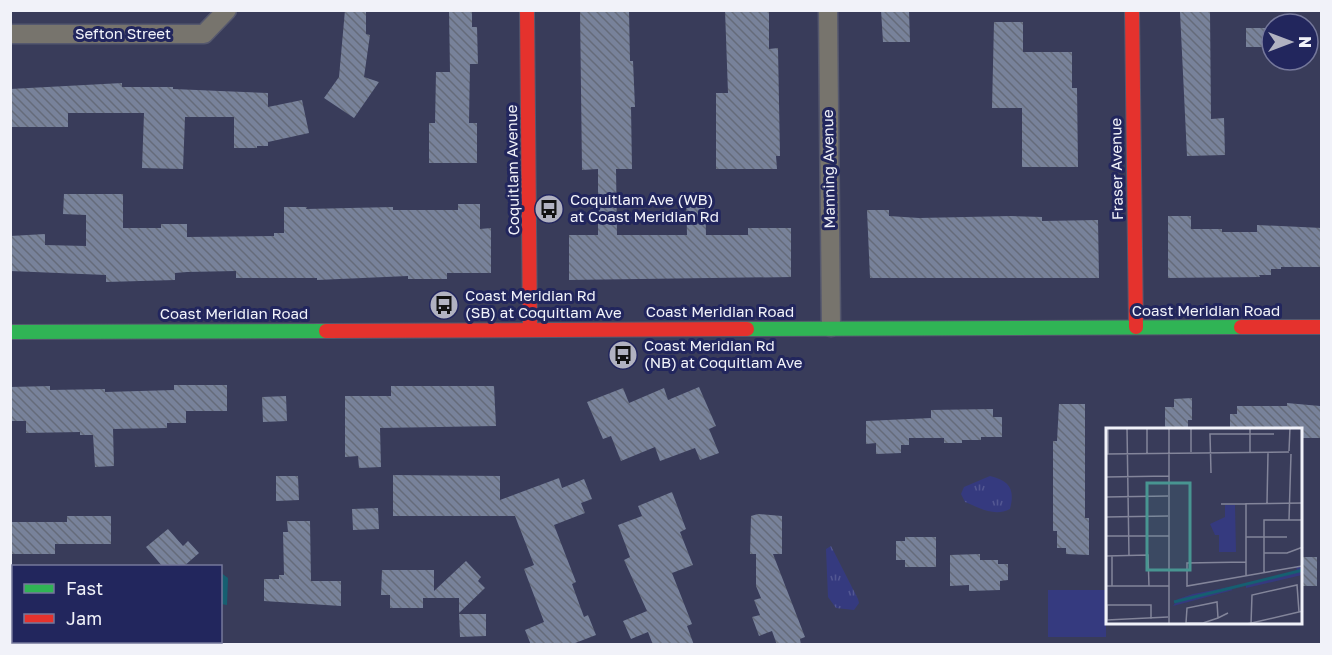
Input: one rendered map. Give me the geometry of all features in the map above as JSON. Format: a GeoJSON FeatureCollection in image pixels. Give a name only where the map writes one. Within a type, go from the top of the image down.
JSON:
{"type":"FeatureCollection","features":[{"type":"Feature","properties":{"kind":"main road","name":"Coquitlam Avenue"},"geometry":{"type":"LineString","coordinates":[[527,10],[530,329]]}},
{"type":"Feature","properties":{"kind":"main road","name":"Fraser Avenue"},"geometry":{"type":"LineString","coordinates":[[1132,10],[1136,327]]}},
{"type":"Feature","properties":{"kind":"main road","name":"Coast Meridian Road"},"geometry":{"type":"LineString","coordinates":[[10,332],[831,327],[1322,327]]}},
{"type":"Feature","properties":{"kind":"street","name":"Manning Avenue"},"geometry":{"type":"LineString","coordinates":[[828,10],[831,327]]}},
{"type":"Feature","properties":{"kind":"street","name":"Sefton Street"},"geometry":{"type":"LineString","coordinates":[[10,34],[204,34],[227,12]]}},
{"type":"Feature","properties":{"kind":"green space"},"geometry":{"type":"Polygon","coordinates":[[[990,476],[1002,480],[1009,487],[1012,496],[1010,509],[993,512],[965,502],[961,494],[964,487],[990,476]]]}},
{"type":"Feature","properties":{"kind":"green space"},"geometry":{"type":"Polygon","coordinates":[[[831,546],[858,599],[859,603],[854,610],[836,608],[828,597],[826,549],[831,546]]]}},
{"type":"Feature","properties":{"kind":"green space"},"geometry":{"type":"Polygon","coordinates":[[[1048,590],[1106,590],[1106,637],[1048,637],[1048,590]]]}},
{"type":"Feature","properties":{"kind":"water"},"geometry":{"type":"Polygon","coordinates":[[[222,574],[228,578],[227,605],[222,604],[222,574]]]}},
{"type":"Feature","properties":{"kind":"building"},"geometry":{"type":"Polygon","coordinates":[[[345,10],[366,10],[366,34],[370,35],[364,77],[379,82],[354,118],[324,98],[339,77],[345,10]]]}},
{"type":"Feature","properties":{"kind":"building"},"geometry":{"type":"Polygon","coordinates":[[[449,10],[472,10],[472,27],[477,27],[478,64],[470,64],[469,123],[477,123],[477,163],[429,163],[429,123],[435,123],[436,72],[450,72],[449,10]]]}},
{"type":"Feature","properties":{"kind":"building"},"geometry":{"type":"Polygon","coordinates":[[[580,10],[629,10],[630,61],[633,61],[635,107],[631,107],[632,169],[616,169],[617,235],[687,235],[686,193],[705,192],[706,235],[748,235],[748,228],[791,228],[791,277],[569,280],[569,235],[598,235],[598,169],[582,170],[580,10]]]}},
{"type":"Feature","properties":{"kind":"building"},"geometry":{"type":"Polygon","coordinates":[[[725,10],[769,10],[769,49],[778,48],[780,156],[776,156],[777,169],[716,169],[716,93],[728,93],[725,10]]]}},
{"type":"Feature","properties":{"kind":"building"},"geometry":{"type":"Polygon","coordinates":[[[881,10],[909,10],[910,42],[883,42],[881,10]]]}},
{"type":"Feature","properties":{"kind":"building"},"geometry":{"type":"Polygon","coordinates":[[[1180,12],[1210,12],[1211,119],[1224,118],[1225,155],[1187,156],[1180,12]]]}},
{"type":"Feature","properties":{"kind":"building"},"geometry":{"type":"Polygon","coordinates":[[[994,22],[1023,22],[1023,52],[1072,52],[1072,88],[1077,88],[1078,167],[1022,167],[1022,108],[992,108],[994,22]]]}},
{"type":"Feature","properties":{"kind":"building"},"geometry":{"type":"Polygon","coordinates":[[[1246,28],[1260,28],[1260,47],[1246,47],[1246,28]]]}},
{"type":"Feature","properties":{"kind":"building"},"geometry":{"type":"Polygon","coordinates":[[[122,83],[122,87],[173,87],[173,89],[268,93],[268,107],[302,100],[309,133],[268,142],[268,146],[234,148],[234,117],[185,117],[183,169],[142,168],[144,113],[68,113],[68,127],[10,127],[10,89],[122,83]]]}},
{"type":"Feature","properties":{"kind":"building"},"geometry":{"type":"Polygon","coordinates":[[[64,194],[123,194],[123,228],[161,228],[161,224],[187,224],[187,237],[274,236],[274,233],[284,233],[284,207],[307,207],[306,209],[393,207],[393,210],[458,210],[458,204],[480,204],[480,229],[491,228],[491,273],[447,273],[447,279],[408,279],[408,276],[317,280],[317,278],[236,278],[236,271],[187,272],[175,273],[175,280],[106,282],[106,275],[10,271],[10,236],[45,234],[45,245],[86,246],[86,215],[63,214],[64,194]]]}},
{"type":"Feature","properties":{"kind":"building"},"geometry":{"type":"Polygon","coordinates":[[[867,210],[889,210],[889,216],[919,218],[1011,216],[1042,217],[1042,221],[1098,220],[1099,278],[870,278],[867,210]]]}},
{"type":"Feature","properties":{"kind":"building"},"geometry":{"type":"Polygon","coordinates":[[[1168,216],[1191,216],[1191,229],[1222,229],[1222,232],[1257,232],[1257,225],[1322,228],[1322,267],[1281,267],[1281,269],[1271,269],[1271,275],[1259,275],[1260,277],[1168,278],[1168,216]]]}},
{"type":"Feature","properties":{"kind":"building"},"geometry":{"type":"Polygon","coordinates":[[[174,385],[227,385],[227,411],[186,411],[186,423],[167,423],[167,428],[113,429],[114,466],[95,467],[93,435],[80,435],[80,432],[26,433],[26,421],[10,421],[10,387],[50,386],[50,390],[105,389],[105,392],[174,390],[174,385]]]}},
{"type":"Feature","properties":{"kind":"building"},"geometry":{"type":"Polygon","coordinates":[[[391,386],[494,386],[496,426],[380,428],[381,467],[359,468],[358,456],[345,457],[345,396],[391,396],[391,386]]]}},
{"type":"Feature","properties":{"kind":"building"},"geometry":{"type":"Polygon","coordinates":[[[699,387],[716,426],[709,429],[719,453],[700,460],[695,448],[660,461],[655,447],[621,461],[611,436],[603,439],[587,402],[623,388],[629,403],[664,388],[668,400],[699,387]]]}},
{"type":"Feature","properties":{"kind":"building"},"geometry":{"type":"Polygon","coordinates":[[[286,396],[287,421],[263,422],[262,397],[286,396]]]}},
{"type":"Feature","properties":{"kind":"building"},"geometry":{"type":"Polygon","coordinates":[[[1192,398],[1192,420],[1188,420],[1188,428],[1165,428],[1165,407],[1174,407],[1174,399],[1192,398]]]}},
{"type":"Feature","properties":{"kind":"building"},"geometry":{"type":"Polygon","coordinates":[[[1287,403],[1320,406],[1322,438],[1302,438],[1302,428],[1230,428],[1230,414],[1237,414],[1237,406],[1287,406],[1287,403]]]}},
{"type":"Feature","properties":{"kind":"building"},"geometry":{"type":"Polygon","coordinates":[[[1059,404],[1085,404],[1085,518],[1089,518],[1089,555],[1066,554],[1066,548],[1057,548],[1057,531],[1053,531],[1053,441],[1057,441],[1059,404]]]}},
{"type":"Feature","properties":{"kind":"building"},"geometry":{"type":"Polygon","coordinates":[[[993,409],[993,417],[1002,417],[1002,437],[981,437],[981,440],[962,440],[962,443],[944,443],[944,438],[909,438],[909,445],[901,445],[901,453],[876,454],[876,443],[866,444],[866,421],[931,418],[931,410],[993,409]]]}},
{"type":"Feature","properties":{"kind":"building"},"geometry":{"type":"Polygon","coordinates":[[[393,475],[500,476],[500,500],[559,478],[562,488],[584,479],[592,499],[581,503],[585,513],[554,525],[576,582],[572,584],[584,617],[588,615],[596,635],[570,645],[531,645],[525,630],[544,622],[524,569],[534,565],[515,516],[393,516],[393,475]]]}},
{"type":"Feature","properties":{"kind":"building"},"geometry":{"type":"Polygon","coordinates":[[[276,476],[298,476],[299,500],[276,501],[276,476]]]}},
{"type":"Feature","properties":{"kind":"building"},"geometry":{"type":"Polygon","coordinates":[[[672,492],[686,529],[680,532],[693,565],[672,573],[692,624],[687,626],[694,645],[653,645],[648,632],[631,639],[623,621],[647,611],[624,560],[630,557],[618,525],[642,516],[638,506],[672,492]]]}},
{"type":"Feature","properties":{"kind":"building"},"geometry":{"type":"Polygon","coordinates":[[[378,508],[379,529],[353,530],[352,509],[378,508]]]}},
{"type":"Feature","properties":{"kind":"building"},"geometry":{"type":"Polygon","coordinates":[[[758,514],[782,516],[782,554],[773,554],[805,637],[800,639],[801,645],[777,645],[772,631],[759,636],[752,617],[760,615],[754,600],[761,598],[756,586],[756,554],[750,554],[751,516],[758,514]]]}},
{"type":"Feature","properties":{"kind":"building"},"geometry":{"type":"Polygon","coordinates":[[[67,516],[111,516],[111,544],[55,544],[55,554],[11,554],[11,522],[67,522],[67,516]]]}},
{"type":"Feature","properties":{"kind":"building"},"geometry":{"type":"Polygon","coordinates":[[[287,521],[310,521],[311,581],[341,581],[341,606],[264,601],[264,579],[279,579],[279,575],[284,575],[283,532],[288,532],[287,521]]]}},
{"type":"Feature","properties":{"kind":"building"},"geometry":{"type":"Polygon","coordinates":[[[168,529],[183,546],[188,541],[199,553],[185,565],[161,565],[146,547],[168,529]]]}},
{"type":"Feature","properties":{"kind":"building"},"geometry":{"type":"Polygon","coordinates":[[[905,537],[936,537],[936,567],[905,567],[905,560],[896,560],[896,541],[905,541],[905,537]]]}},
{"type":"Feature","properties":{"kind":"building"},"geometry":{"type":"Polygon","coordinates":[[[980,554],[980,560],[998,560],[998,564],[1008,564],[1008,580],[1000,581],[1000,590],[969,591],[969,585],[950,586],[950,555],[980,554]]]}},
{"type":"Feature","properties":{"kind":"building"},"geometry":{"type":"Polygon","coordinates":[[[1302,557],[1317,557],[1317,586],[1302,586],[1302,557]]]}},
{"type":"Feature","properties":{"kind":"building"},"geometry":{"type":"Polygon","coordinates":[[[466,561],[481,577],[478,581],[485,588],[459,613],[459,598],[423,598],[423,608],[390,608],[390,595],[381,595],[382,570],[434,570],[434,591],[466,561]]]}},
{"type":"Feature","properties":{"kind":"building"},"geometry":{"type":"Polygon","coordinates":[[[459,614],[486,614],[486,636],[460,637],[459,614]]]}},
{"type":"Feature","properties":{"kind":"traffic: fast"},"geometry":{"type":"LineString","coordinates":[[747,329],[1241,327]]}},
{"type":"Feature","properties":{"kind":"traffic: fast"},"geometry":{"type":"LineString","coordinates":[[10,332],[326,331]]}},
{"type":"Feature","properties":{"kind":"traffic: jam"},"geometry":{"type":"LineString","coordinates":[[527,10],[530,329]]}},
{"type":"Feature","properties":{"kind":"traffic: jam"},"geometry":{"type":"LineString","coordinates":[[1132,10],[1136,327]]}},
{"type":"Feature","properties":{"kind":"traffic: jam"},"geometry":{"type":"LineString","coordinates":[[1241,327],[1322,327]]}},
{"type":"Feature","properties":{"kind":"traffic: jam"},"geometry":{"type":"LineString","coordinates":[[326,331],[747,329]]}},
{"type":"Feature","properties":{"kind":"place","name":"Coquitlam Ave (WB) at Coast Meridian Rd"},"geometry":{"type":"Point","coordinates":[549,209]}},
{"type":"Feature","properties":{"kind":"place","name":"Coast Meridian Rd (SB) at Coquitlam Ave"},"geometry":{"type":"Point","coordinates":[444,305]}},
{"type":"Feature","properties":{"kind":"place","name":"Coast Meridian Rd (NB) at Coquitlam Ave"},"geometry":{"type":"Point","coordinates":[623,355]}}]}
